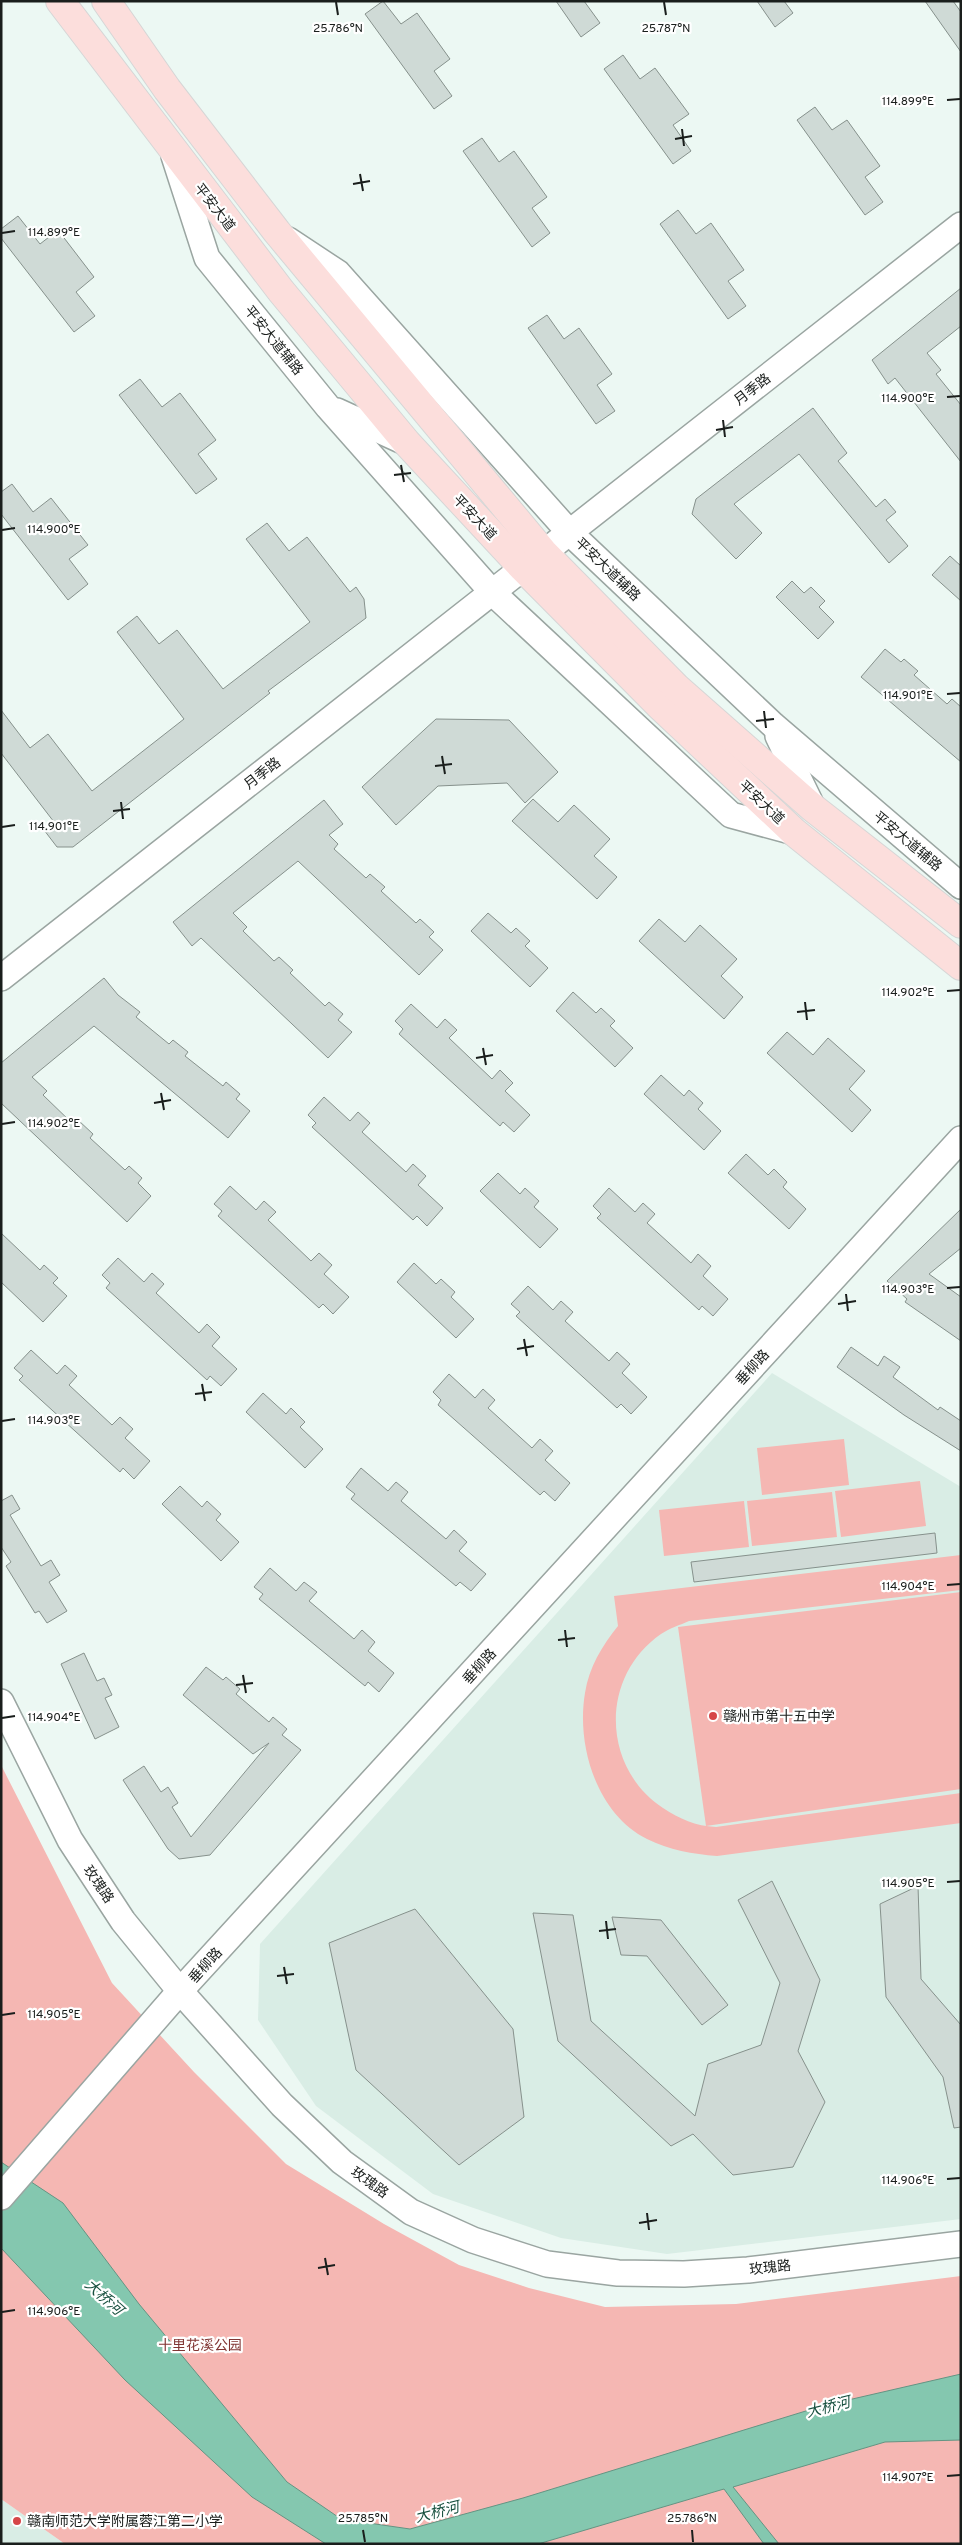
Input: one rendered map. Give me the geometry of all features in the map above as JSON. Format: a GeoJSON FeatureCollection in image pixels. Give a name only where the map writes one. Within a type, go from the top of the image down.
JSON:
{"type":"FeatureCollection","features":[{"type":"Feature","properties":{"kind":"main road","name":"平安大道"},"geometry":{"type":"LineString","coordinates":[[60,1],[173,153],[281,291],[407,443],[533,560],[813,808],[961,924]]}},
{"type":"Feature","properties":{"kind":"main road","name":"平安大道"},"geometry":{"type":"LineString","coordinates":[[106,1],[167,89],[533,560],[658,704],[794,832],[961,966]]}},
{"type":"Feature","properties":{"kind":"street","name":"平安大道辅路"},"geometry":{"type":"LineString","coordinates":[[173,153],[207,258],[328,407],[493,593],[731,815],[794,832]]}},
{"type":"Feature","properties":{"kind":"street","name":"月季路"},"geometry":{"type":"LineString","coordinates":[[1,978],[961,224]]}},
{"type":"Feature","properties":{"kind":"street","name":"平安大道辅路"},"geometry":{"type":"LineString","coordinates":[[277,232],[338,273],[570,533],[773,725],[961,886]]}},
{"type":"Feature","properties":{"kind":"street"},"geometry":{"type":"LineString","coordinates":[[328,407],[407,443]]}},
{"type":"Feature","properties":{"kind":"street"},"geometry":{"type":"LineString","coordinates":[[773,725],[813,808]]}},
{"type":"Feature","properties":{"kind":"street","name":"垂柳路"},"geometry":{"type":"LineString","coordinates":[[1,2196],[180,1992],[961,1139]]}},
{"type":"Feature","properties":{"kind":"street","name":"玫瑰路"},"geometry":{"type":"LineString","coordinates":[[1,1702],[70,1840],[123,1921],[180,1992],[282,2106],[342,2162],[411,2212],[473,2240],[546,2264],[618,2273],[684,2274],[748,2270],[961,2244]]}},
{"type":"Feature","properties":{"kind":"shaded area","name":"赣州市第十五中学"},"geometry":{"type":"Polygon","coordinates":[[[772,1373],[961,1487],[961,2219],[667,2254],[561,2238],[433,2194],[316,2106],[258,2020],[260,1944],[772,1373]]]}},
{"type":"Feature","properties":{"kind":"shaded area","name":"赣南师范大学附属蓉江第二小学"},"geometry":{"type":"Polygon","coordinates":[[[1,2499],[65,2544],[1,2544],[1,2499]]]}},
{"type":"Feature","properties":{"kind":"green space"},"geometry":{"type":"Polygon","coordinates":[[[844,1439],[849,1485],[762,1495],[757,1448],[844,1439]]]}},
{"type":"Feature","properties":{"kind":"green space"},"geometry":{"type":"Polygon","coordinates":[[[920,1481],[926,1526],[841,1537],[835,1491],[920,1481]]]}},
{"type":"Feature","properties":{"kind":"green space"},"geometry":{"type":"Polygon","coordinates":[[[832,1492],[837,1537],[752,1546],[747,1501],[832,1492]]]}},
{"type":"Feature","properties":{"kind":"green space"},"geometry":{"type":"Polygon","coordinates":[[[744,1501],[749,1547],[664,1556],[659,1510],[744,1501]]]}},
{"type":"Feature","properties":{"kind":"green space"},"geometry":{"type":"Polygon","coordinates":[[[961,1555],[961,1590],[689,1621],[668,1630],[641,1652],[627,1674],[618,1697],[616,1722],[619,1747],[628,1770],[643,1791],[663,1808],[682,1819],[694,1823],[716,1827],[961,1793],[961,1823],[717,1856],[681,1851],[655,1843],[630,1828],[615,1813],[603,1796],[587,1756],[583,1713],[587,1683],[593,1666],[618,1626],[614,1596],[961,1555]]]}},
{"type":"Feature","properties":{"kind":"green space"},"geometry":{"type":"Polygon","coordinates":[[[961,1592],[961,1789],[706,1826],[678,1627],[961,1592]]]}},
{"type":"Feature","properties":{"kind":"green space","name":"十里花溪公园"},"geometry":{"type":"Polygon","coordinates":[[[1,1765],[112,1983],[194,2072],[286,2164],[384,2224],[459,2265],[529,2288],[605,2307],[736,2304],[961,2276],[961,2544],[65,2544],[1,2499],[1,1765]]]}},
{"type":"Feature","properties":{"kind":"water","name":"大桥河"},"geometry":{"type":"Polygon","coordinates":[[[1,2162],[63,2203],[139,2304],[287,2482],[341,2519],[410,2529],[523,2498],[822,2406],[961,2374],[961,2440],[885,2442],[733,2487],[779,2544],[764,2544],[724,2489],[538,2544],[326,2544],[252,2497],[125,2380],[1,2248],[1,2162]]]}},
{"type":"Feature","properties":{"kind":"building"},"geometry":{"type":"Polygon","coordinates":[[[383,1],[401,24],[417,13],[450,59],[434,71],[452,96],[434,109],[365,14],[383,1]]]}},
{"type":"Feature","properties":{"kind":"building"},"geometry":{"type":"Polygon","coordinates":[[[556,1],[584,1],[600,23],[581,37],[556,1]]]}},
{"type":"Feature","properties":{"kind":"building"},"geometry":{"type":"Polygon","coordinates":[[[757,1],[784,1],[793,13],[775,27],[757,1]]]}},
{"type":"Feature","properties":{"kind":"building"},"geometry":{"type":"Polygon","coordinates":[[[925,1],[953,1],[961,12],[961,52],[925,1]]]}},
{"type":"Feature","properties":{"kind":"building"},"geometry":{"type":"Polygon","coordinates":[[[623,55],[640,79],[655,68],[689,114],[673,125],[691,151],[673,164],[604,69],[623,55]]]}},
{"type":"Feature","properties":{"kind":"building"},"geometry":{"type":"Polygon","coordinates":[[[815,107],[832,130],[847,120],[880,166],[865,177],[883,202],[865,215],[797,120],[815,107]]]}},
{"type":"Feature","properties":{"kind":"building"},"geometry":{"type":"Polygon","coordinates":[[[482,138],[499,162],[514,151],[547,197],[532,208],[550,233],[532,247],[463,151],[482,138]]]}},
{"type":"Feature","properties":{"kind":"building"},"geometry":{"type":"Polygon","coordinates":[[[678,210],[696,234],[711,223],[744,270],[728,281],[746,306],[728,319],[660,224],[678,210]]]}},
{"type":"Feature","properties":{"kind":"building"},"geometry":{"type":"Polygon","coordinates":[[[18,216],[40,244],[58,230],[94,277],[76,292],[95,316],[74,332],[1,238],[1,229],[18,216]]]}},
{"type":"Feature","properties":{"kind":"building"},"geometry":{"type":"Polygon","coordinates":[[[961,288],[961,326],[927,353],[941,370],[936,374],[961,405],[961,462],[895,378],[888,384],[872,360],[961,288]]]}},
{"type":"Feature","properties":{"kind":"building"},"geometry":{"type":"Polygon","coordinates":[[[547,315],[564,339],[579,328],[612,374],[597,385],[615,411],[596,424],[528,328],[547,315]]]}},
{"type":"Feature","properties":{"kind":"building"},"geometry":{"type":"Polygon","coordinates":[[[140,379],[162,407],[180,393],[216,440],[198,454],[217,479],[196,494],[119,395],[140,379]]]}},
{"type":"Feature","properties":{"kind":"building"},"geometry":{"type":"Polygon","coordinates":[[[813,408],[847,453],[838,461],[876,507],[885,499],[896,512],[886,520],[908,546],[889,563],[799,454],[734,504],[762,533],[736,559],[692,514],[696,499],[813,408]]]}},
{"type":"Feature","properties":{"kind":"building"},"geometry":{"type":"Polygon","coordinates":[[[12,484],[33,512],[51,498],[88,545],[69,559],[88,584],[68,600],[1,514],[1,492],[12,484]]]}},
{"type":"Feature","properties":{"kind":"building"},"geometry":{"type":"Polygon","coordinates":[[[267,523],[289,551],[307,537],[350,592],[356,587],[364,599],[366,618],[268,691],[270,693],[73,847],[57,847],[44,830],[54,822],[1,753],[1,710],[30,748],[48,734],[92,791],[184,719],[117,632],[137,616],[159,644],[177,630],[223,689],[310,622],[246,539],[267,523]]]}},
{"type":"Feature","properties":{"kind":"building"},"geometry":{"type":"Polygon","coordinates":[[[950,556],[961,566],[961,601],[932,575],[950,556]]]}},
{"type":"Feature","properties":{"kind":"building"},"geometry":{"type":"Polygon","coordinates":[[[792,581],[804,593],[811,587],[825,601],[819,607],[834,622],[818,639],[776,597],[792,581]]]}},
{"type":"Feature","properties":{"kind":"building"},"geometry":{"type":"Polygon","coordinates":[[[885,649],[901,662],[904,659],[918,671],[914,675],[947,704],[952,699],[961,707],[961,762],[861,677],[885,649]]]}},
{"type":"Feature","properties":{"kind":"building"},"geometry":{"type":"Polygon","coordinates":[[[436,719],[509,720],[558,772],[525,803],[507,783],[438,786],[396,825],[362,787],[436,719]]]}},
{"type":"Feature","properties":{"kind":"building"},"geometry":{"type":"Polygon","coordinates":[[[533,799],[558,822],[574,805],[610,839],[594,856],[617,877],[597,899],[512,821],[533,799]]]}},
{"type":"Feature","properties":{"kind":"building"},"geometry":{"type":"Polygon","coordinates":[[[324,800],[343,824],[329,835],[338,844],[334,849],[366,878],[370,874],[385,887],[381,891],[416,923],[420,919],[434,932],[429,937],[443,950],[419,975],[298,861],[233,913],[247,927],[243,931],[274,961],[279,957],[293,970],[290,973],[325,1006],[329,1002],[343,1014],[338,1020],[352,1032],[328,1058],[201,938],[192,946],[173,922],[324,800]]]}},
{"type":"Feature","properties":{"kind":"building"},"geometry":{"type":"Polygon","coordinates":[[[488,913],[511,933],[516,928],[530,941],[525,946],[548,968],[530,987],[471,931],[488,913]]]}},
{"type":"Feature","properties":{"kind":"building"},"geometry":{"type":"Polygon","coordinates":[[[659,919],[685,942],[700,925],[737,959],[721,976],[743,997],[724,1019],[639,941],[659,919]]]}},
{"type":"Feature","properties":{"kind":"building"},"geometry":{"type":"Polygon","coordinates":[[[104,978],[118,995],[140,1012],[136,1017],[169,1044],[173,1040],[188,1052],[185,1056],[223,1086],[226,1082],[240,1094],[236,1099],[250,1111],[228,1138],[94,1026],[32,1077],[47,1091],[43,1095],[74,1125],[78,1120],[93,1134],[90,1138],[125,1170],[129,1166],[142,1178],[138,1183],[151,1196],[127,1222],[1,1103],[1,1063],[104,978]]]}},
{"type":"Feature","properties":{"kind":"building"},"geometry":{"type":"Polygon","coordinates":[[[573,992],[596,1013],[601,1008],[615,1021],[610,1026],[633,1048],[615,1067],[556,1011],[573,992]]]}},
{"type":"Feature","properties":{"kind":"building"},"geometry":{"type":"Polygon","coordinates":[[[411,1004],[437,1028],[445,1019],[457,1030],[449,1038],[492,1079],[500,1070],[513,1083],[505,1091],[530,1115],[514,1132],[503,1122],[500,1126],[399,1034],[403,1029],[395,1021],[411,1004]]]}},
{"type":"Feature","properties":{"kind":"building"},"geometry":{"type":"Polygon","coordinates":[[[787,1032],[813,1055],[828,1038],[865,1071],[849,1089],[871,1110],[852,1132],[767,1053],[787,1032]]]}},
{"type":"Feature","properties":{"kind":"building"},"geometry":{"type":"Polygon","coordinates":[[[661,1075],[684,1096],[689,1090],[703,1103],[698,1109],[721,1131],[704,1150],[644,1094],[661,1075]]]}},
{"type":"Feature","properties":{"kind":"building"},"geometry":{"type":"Polygon","coordinates":[[[324,1097],[350,1121],[358,1112],[370,1123],[362,1132],[406,1172],[413,1164],[426,1176],[418,1185],[443,1208],[427,1226],[417,1216],[413,1220],[312,1127],[316,1123],[308,1115],[324,1097]]]}},
{"type":"Feature","properties":{"kind":"building"},"geometry":{"type":"Polygon","coordinates":[[[746,1154],[768,1175],[774,1169],[787,1182],[783,1187],[806,1209],[789,1229],[728,1173],[746,1154]]]}},
{"type":"Feature","properties":{"kind":"building"},"geometry":{"type":"Polygon","coordinates":[[[498,1173],[520,1194],[525,1188],[539,1201],[534,1207],[558,1229],[540,1248],[480,1191],[498,1173]]]}},
{"type":"Feature","properties":{"kind":"building"},"geometry":{"type":"Polygon","coordinates":[[[230,1186],[256,1210],[264,1201],[276,1212],[268,1220],[311,1261],[319,1253],[332,1265],[324,1274],[349,1297],[333,1314],[323,1304],[319,1308],[218,1216],[222,1211],[214,1204],[230,1186]]]}},
{"type":"Feature","properties":{"kind":"building"},"geometry":{"type":"Polygon","coordinates":[[[609,1188],[635,1212],[643,1203],[655,1214],[647,1223],[691,1263],[698,1254],[711,1266],[703,1276],[728,1299],[713,1316],[702,1306],[699,1310],[597,1218],[601,1214],[593,1206],[609,1188]]]}},
{"type":"Feature","properties":{"kind":"building"},"geometry":{"type":"Polygon","coordinates":[[[961,1209],[961,1248],[929,1274],[961,1297],[961,1341],[905,1302],[907,1299],[887,1281],[961,1209]]]}},
{"type":"Feature","properties":{"kind":"building"},"geometry":{"type":"Polygon","coordinates":[[[1,1233],[40,1270],[44,1265],[58,1278],[53,1283],[67,1296],[43,1322],[1,1282],[1,1233]]]}},
{"type":"Feature","properties":{"kind":"building"},"geometry":{"type":"Polygon","coordinates":[[[118,1258],[144,1282],[152,1273],[164,1284],[156,1293],[199,1333],[207,1324],[220,1337],[212,1346],[237,1369],[221,1386],[210,1376],[207,1380],[106,1288],[110,1283],[102,1275],[118,1258]]]}},
{"type":"Feature","properties":{"kind":"building"},"geometry":{"type":"Polygon","coordinates":[[[414,1263],[436,1284],[441,1279],[455,1292],[451,1297],[474,1319],[456,1338],[397,1282],[414,1263]]]}},
{"type":"Feature","properties":{"kind":"building"},"geometry":{"type":"Polygon","coordinates":[[[528,1286],[553,1310],[561,1301],[573,1312],[565,1321],[609,1361],[617,1352],[630,1364],[622,1373],[647,1397],[631,1414],[621,1404],[617,1408],[516,1316],[520,1312],[511,1304],[528,1286]]]}},
{"type":"Feature","properties":{"kind":"building"},"geometry":{"type":"Polygon","coordinates":[[[851,1347],[878,1366],[884,1356],[900,1367],[893,1377],[938,1410],[940,1407],[961,1421],[961,1451],[904,1415],[837,1367],[851,1347]]]}},
{"type":"Feature","properties":{"kind":"building"},"geometry":{"type":"Polygon","coordinates":[[[31,1350],[57,1374],[65,1365],[77,1376],[69,1385],[112,1425],[120,1417],[133,1429],[125,1438],[150,1461],[134,1479],[123,1468],[120,1472],[19,1380],[23,1376],[14,1368],[31,1350]]]}},
{"type":"Feature","properties":{"kind":"building"},"geometry":{"type":"Polygon","coordinates":[[[449,1374],[475,1398],[483,1389],[495,1400],[488,1408],[532,1448],[540,1439],[553,1451],[545,1460],[570,1483],[555,1501],[544,1491],[540,1495],[438,1405],[441,1400],[433,1392],[449,1374]]]}},
{"type":"Feature","properties":{"kind":"building"},"geometry":{"type":"Polygon","coordinates":[[[263,1393],[286,1414],[291,1408],[305,1422],[300,1427],[323,1449],[305,1468],[246,1412],[263,1393]]]}},
{"type":"Feature","properties":{"kind":"building"},"geometry":{"type":"Polygon","coordinates":[[[361,1468],[388,1491],[396,1482],[408,1492],[401,1501],[446,1539],[454,1530],[467,1542],[459,1551],[486,1574],[471,1591],[460,1582],[456,1586],[351,1499],[355,1494],[346,1487],[361,1468]]]}},
{"type":"Feature","properties":{"kind":"building"},"geometry":{"type":"Polygon","coordinates":[[[180,1486],[202,1507],[207,1501],[221,1514],[216,1520],[239,1542],[221,1561],[162,1504],[180,1486]]]}},
{"type":"Feature","properties":{"kind":"building"},"geometry":{"type":"Polygon","coordinates":[[[12,1495],[20,1509],[10,1515],[41,1566],[51,1560],[60,1575],[49,1582],[67,1611],[47,1623],[39,1611],[35,1613],[6,1566],[11,1562],[1,1547],[1,1501],[12,1495]]]}},
{"type":"Feature","properties":{"kind":"building"},"geometry":{"type":"Polygon","coordinates":[[[935,1533],[937,1553],[694,1582],[691,1562],[935,1533]]]}},
{"type":"Feature","properties":{"kind":"building"},"geometry":{"type":"Polygon","coordinates":[[[270,1568],[296,1591],[304,1582],[317,1592],[309,1601],[354,1639],[362,1630],[375,1642],[368,1651],[394,1673],[379,1692],[368,1682],[365,1686],[259,1599],[263,1594],[254,1587],[270,1568]]]}},
{"type":"Feature","properties":{"kind":"building"},"geometry":{"type":"Polygon","coordinates":[[[84,1653],[97,1681],[104,1678],[112,1695],[105,1698],[119,1727],[95,1739],[61,1664],[84,1653]]]}},
{"type":"Feature","properties":{"kind":"building"},"geometry":{"type":"Polygon","coordinates":[[[206,1667],[223,1680],[226,1677],[240,1689],[236,1694],[269,1722],[273,1717],[287,1729],[282,1735],[301,1750],[210,1855],[179,1859],[168,1849],[123,1780],[144,1766],[161,1792],[168,1787],[178,1803],[172,1807],[191,1837],[269,1743],[253,1754],[183,1695],[206,1667]]]}},
{"type":"Feature","properties":{"kind":"building"},"geometry":{"type":"Polygon","coordinates":[[[772,1881],[820,1980],[798,2051],[825,2102],[793,2167],[733,2175],[693,2134],[671,2146],[558,2041],[533,1913],[573,1915],[591,2021],[695,2116],[708,2064],[761,2045],[780,1983],[738,1900],[772,1881]]]}},
{"type":"Feature","properties":{"kind":"building"},"geometry":{"type":"Polygon","coordinates":[[[918,1886],[921,1979],[961,2025],[961,2127],[954,2128],[943,2077],[886,1997],[880,1904],[918,1886]]]}},
{"type":"Feature","properties":{"kind":"building"},"geometry":{"type":"Polygon","coordinates":[[[415,1909],[513,2029],[524,2117],[459,2165],[356,2070],[329,1943],[415,1909]]]}},
{"type":"Feature","properties":{"kind":"building"},"geometry":{"type":"Polygon","coordinates":[[[612,1917],[661,1920],[728,2005],[702,2025],[647,1956],[621,1955],[612,1917]]]}},
{"type":"Feature","properties":{"kind":"place","name":"赣州市第十五中学"},"geometry":{"type":"Point","coordinates":[713,1716]}},
{"type":"Feature","properties":{"kind":"place","name":"赣南师范大学附属蓉江第二小学"},"geometry":{"type":"Point","coordinates":[17,2521]}}]}
